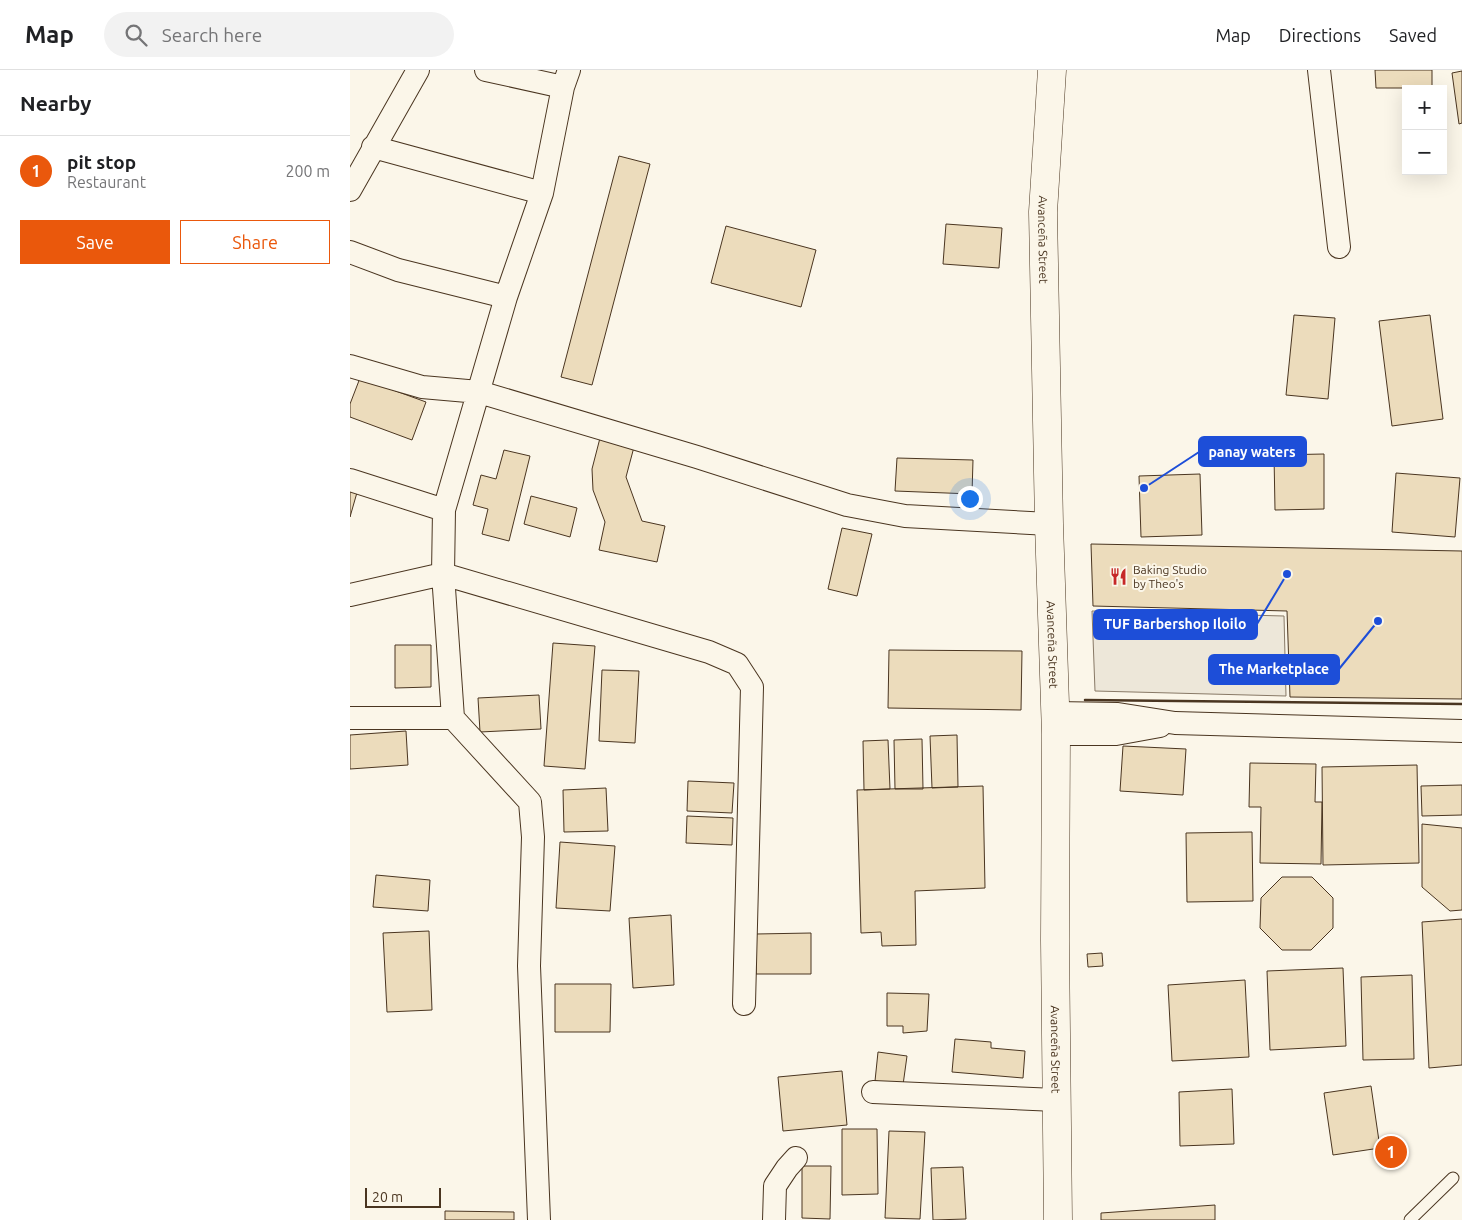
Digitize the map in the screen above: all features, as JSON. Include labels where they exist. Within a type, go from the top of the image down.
[{"type":"main road","name":"Avanceña Street","points":[[1052,70],[1043,212],[1055,723],[1058,1220]]},
{"type":"street","points":[[350,190],[418,70]]},
{"type":"street","points":[[486,70],[566,79],[542,193],[506,297],[444,510],[442,574],[453,718],[530,802],[533,837],[530,966],[539,1220]]},
{"type":"street","points":[[1319,70],[1338,247]]},
{"type":"street","points":[[373,147],[542,193]]},
{"type":"street","points":[[350,252],[398,270],[506,297]]},
{"type":"street","points":[[350,366],[422,387],[479,392],[848,505],[905,516],[1049,524]]},
{"type":"street","points":[[350,480],[444,510]]},
{"type":"street","points":[[350,595],[442,574],[709,652],[737,664],[752,688],[744,1004]]},
{"type":"street","points":[[350,718],[453,718]]},
{"type":"street","points":[[1055,723],[1116,734],[1175,723],[1462,730]]},
{"type":"street","points":[[872,1092],[1056,1100]]},
{"type":"street","points":[[774,1220],[775,1186],[796,1158]]},
{"type":"lane","points":[[1410,1220],[1453,1178]]},
{"type":"shaded area","points":[[1092,611],[1284,616],[1286,696],[1095,691]]},
{"type":"building","points":[[1375,70],[1432,70],[1432,85],[1402,85],[1402,88],[1376,88]]},
{"type":"building","points":[[1462,71],[1462,123],[1459,124],[1452,73]]},
{"type":"building","points":[[619,156],[650,164],[592,385],[561,377]]},
{"type":"building","points":[[946,224],[1002,228],[999,268],[943,264]]},
{"type":"building","points":[[726,226],[816,250],[801,307],[711,283]]},
{"type":"building","points":[[1294,315],[1335,318],[1328,399],[1286,395]]},
{"type":"building","points":[[1430,315],[1443,419],[1392,426],[1379,321]]},
{"type":"building","points":[[360,378],[426,402],[412,440],[350,417],[350,404]]},
{"type":"building","points":[[600,438],[634,447],[626,477],[642,521],[665,526],[657,562],[599,550],[605,522],[593,490],[592,469]]},
{"type":"building","points":[[504,450],[530,456],[509,541],[482,534],[488,509],[473,505],[481,475],[496,479]]},
{"type":"building","points":[[1324,454],[1324,509],[1275,510],[1274,455]]},
{"type":"building","points":[[897,458],[973,460],[972,494],[895,491]]},
{"type":"building","points":[[1396,473],[1460,478],[1455,537],[1392,532]]},
{"type":"building","points":[[1200,474],[1202,535],[1141,537],[1139,476]]},
{"type":"building","points":[[350,487],[358,489],[350,517]]},
{"type":"building","points":[[531,496],[577,508],[570,537],[524,524]]},
{"type":"building","points":[[842,528],[872,534],[857,596],[828,589]]},
{"type":"building","points":[[1091,544],[1462,551],[1462,699],[1290,697],[1287,611],[1093,606]]},
{"type":"building","points":[[553,643],[595,646],[585,769],[544,766]]},
{"type":"building","points":[[395,645],[431,645],[431,687],[395,688]]},
{"type":"building","points":[[889,650],[1022,651],[1021,710],[888,708]]},
{"type":"building","points":[[602,670],[639,671],[635,743],[599,741]]},
{"type":"building","points":[[539,695],[541,729],[480,732],[478,698]]},
{"type":"building","points":[[406,731],[408,765],[350,769],[350,735]]},
{"type":"building","points":[[957,735],[958,787],[932,788],[930,736]]},
{"type":"building","points":[[922,739],[923,789],[895,789],[894,740]]},
{"type":"building","points":[[888,740],[890,789],[864,790],[863,741]]},
{"type":"building","points":[[1123,746],[1186,749],[1183,795],[1120,791]]},
{"type":"building","points":[[1250,763],[1316,764],[1315,802],[1322,802],[1321,864],[1260,863],[1261,807],[1249,807]]},
{"type":"building","points":[[1417,765],[1419,863],[1323,865],[1322,767]]},
{"type":"building","points":[[688,781],[734,783],[732,813],[687,811]]},
{"type":"building","points":[[1462,785],[1462,815],[1422,816],[1421,786]]},
{"type":"building","points":[[983,786],[985,888],[915,891],[916,945],[882,946],[881,932],[861,933],[857,790]]},
{"type":"building","points":[[606,788],[608,831],[564,832],[563,790]]},
{"type":"building","points":[[687,816],[733,818],[732,845],[686,843]]},
{"type":"building","points":[[1422,824],[1462,828],[1462,910],[1450,911],[1422,887]]},
{"type":"building","points":[[1252,832],[1253,901],[1187,902],[1186,833]]},
{"type":"building","points":[[560,842],[615,846],[610,911],[556,908]]},
{"type":"building","points":[[376,875],[430,880],[428,911],[373,907]]},
{"type":"building","points":[[1282,877],[1312,877],[1333,898],[1333,928],[1311,950],[1282,950],[1260,928],[1261,898]]},
{"type":"building","points":[[671,915],[674,985],[633,988],[629,918]]},
{"type":"building","points":[[1462,919],[1462,1065],[1429,1068],[1422,922]]},
{"type":"building","points":[[429,931],[432,1010],[387,1012],[383,933]]},
{"type":"building","points":[[811,933],[811,974],[756,974],[756,934]]},
{"type":"building","points":[[1102,953],[1103,966],[1088,967],[1087,954]]},
{"type":"building","points":[[1343,968],[1346,1046],[1270,1050],[1267,971]]},
{"type":"building","points":[[1412,975],[1414,1059],[1363,1060],[1361,977]]},
{"type":"building","points":[[1245,980],[1249,1057],[1172,1061],[1168,985]]},
{"type":"building","points":[[555,984],[611,984],[610,1032],[555,1032]]},
{"type":"building","points":[[887,993],[929,994],[927,1031],[903,1033],[903,1026],[887,1026]]},
{"type":"building","points":[[955,1039],[991,1042],[991,1048],[1025,1051],[1023,1078],[952,1072]]},
{"type":"building","points":[[878,1052],[907,1056],[903,1085],[875,1081]]},
{"type":"building","points":[[842,1071],[847,1125],[783,1131],[778,1077]]},
{"type":"building","points":[[1371,1086],[1380,1148],[1333,1155],[1324,1093]]},
{"type":"building","points":[[1232,1089],[1234,1144],[1180,1146],[1179,1092]]},
{"type":"building","points":[[842,1129],[877,1129],[878,1194],[842,1195]]},
{"type":"building","points":[[889,1131],[925,1132],[920,1219],[885,1218]]},
{"type":"building","points":[[802,1166],[831,1166],[830,1219],[802,1218]]},
{"type":"building","points":[[963,1167],[966,1219],[933,1220],[931,1168]]},
{"type":"building","points":[[1215,1205],[1215,1220],[1101,1220],[1101,1213]]},
{"type":"building","points":[[445,1211],[514,1212],[514,1220],[445,1220]]},
{"type":"wall","points":[[1085,700],[1462,704]]},
{"type":"place","name":"panay waters","points":[[1144,488]]},
{"type":"place","name":"TUF Barbershop Iloilo","points":[[1287,574]]},
{"type":"place","name":"Baking Studio by Theo's","points":[[1119,576]]},
{"type":"place","name":"The Marketplace","points":[[1378,621]]},
{"type":"place","name":"pit stop","points":[[1391,1152]]}]
